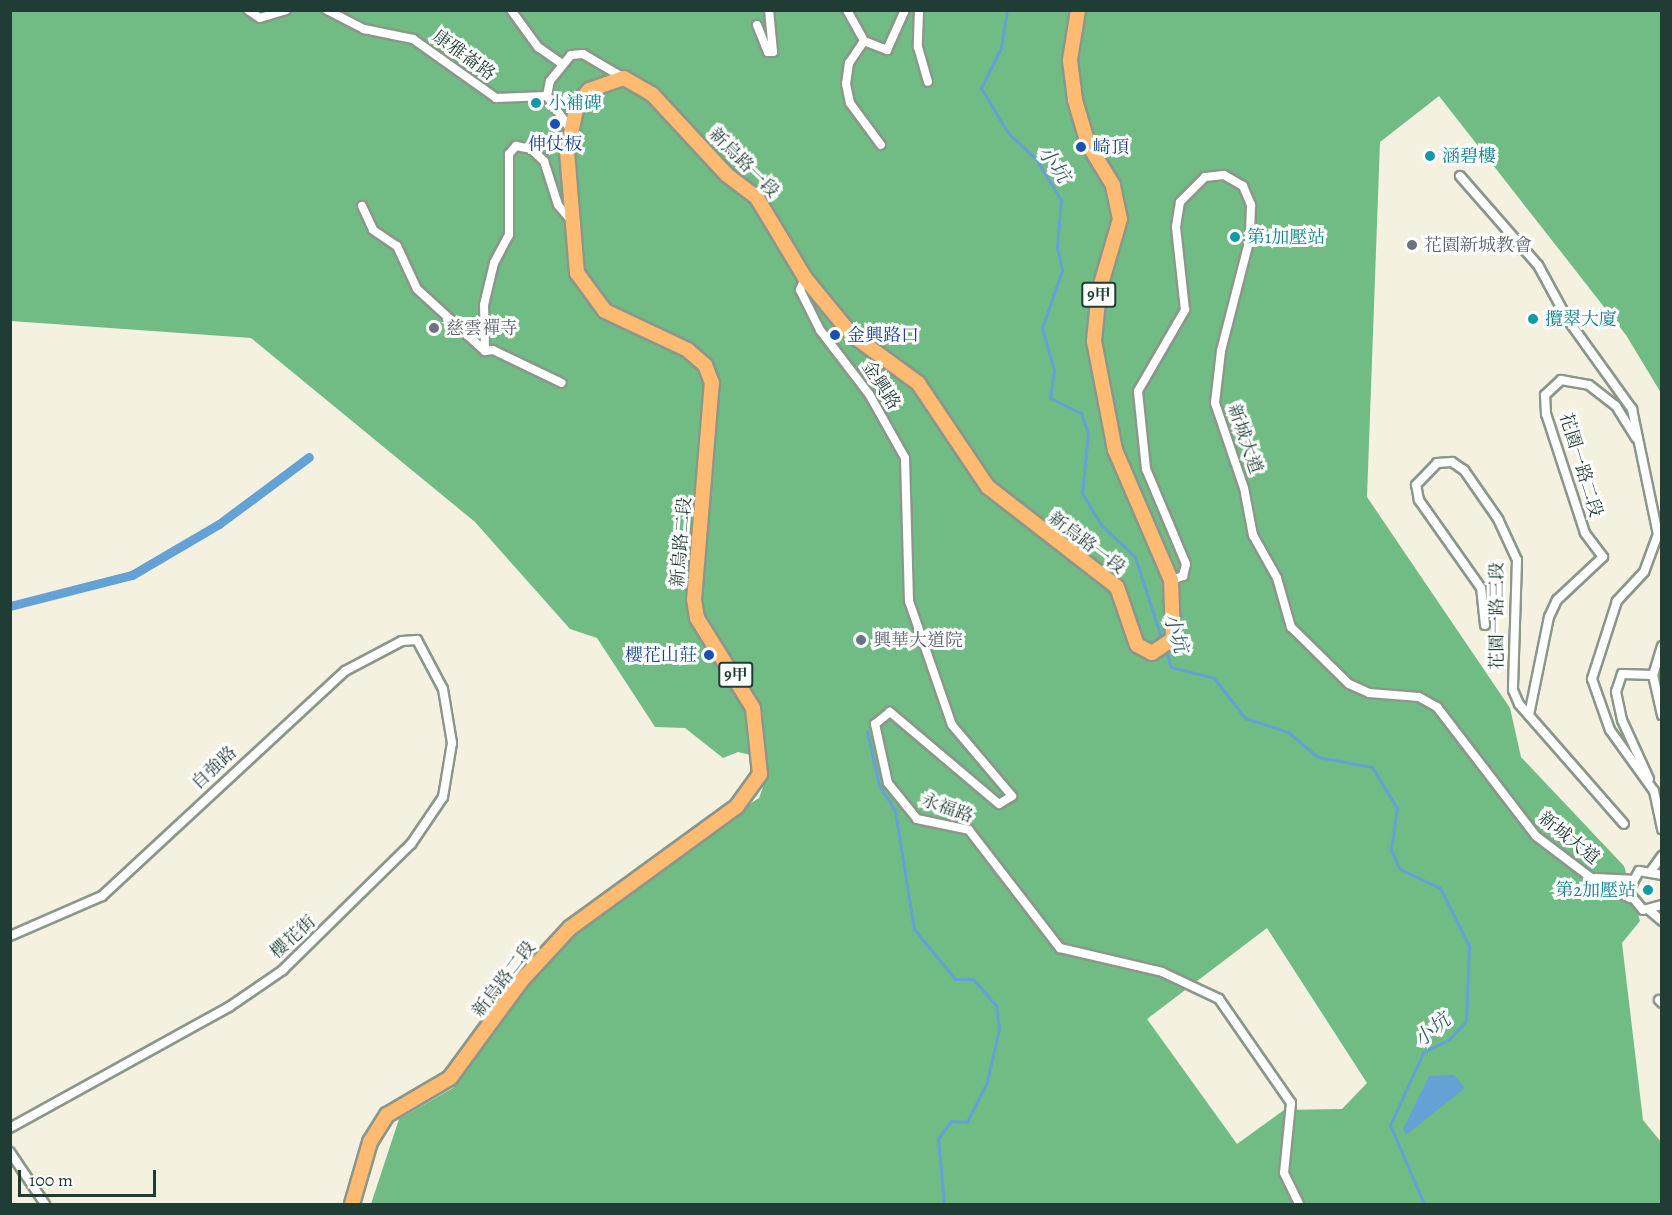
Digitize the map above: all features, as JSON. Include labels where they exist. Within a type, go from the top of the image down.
[{"type":"main road","name":"新烏路一段","points":[[624,78],[652,94],[727,175],[758,198],[805,278],[851,334],[918,383],[988,487],[1117,587],[1137,645],[1152,653],[1173,639],[1171,580],[1115,450],[1094,341],[1099,291],[1120,219],[1113,186],[1088,144],[1075,100],[1070,60],[1078,10]]},
{"type":"main road","name":"新烏路二段","points":[[352,1204],[370,1142],[387,1115],[450,1078],[522,980],[570,928],[736,806],[760,774],[753,708],[697,618],[694,600],[712,383],[705,365],[688,350],[605,311],[592,299],[577,273],[570,219],[569,128],[589,90],[624,78]]},
{"type":"street","points":[[248,10],[260,18],[286,10]]},
{"type":"street","name":"康雅崙路","points":[[327,10],[364,29],[413,39],[496,98],[547,96]]},
{"type":"street","points":[[511,10],[538,47],[561,63]]},
{"type":"street","points":[[757,25],[768,52],[773,52],[769,10]]},
{"type":"street","points":[[847,10],[864,41],[887,50],[905,10]]},
{"type":"street","points":[[919,10],[918,47],[928,82]]},
{"type":"street","points":[[864,41],[849,63],[846,84],[850,103],[881,145]]},
{"type":"street","points":[[569,128],[547,96],[561,63],[583,54],[624,78]]},
{"type":"street","points":[[485,351],[484,305],[494,263],[509,235],[509,154],[516,146],[531,148],[544,160],[558,205],[570,219]]},
{"type":"street","name":"新城大道","points":[[1171,580],[1183,576],[1186,564],[1146,470],[1138,391],[1185,310],[1176,227],[1180,202],[1205,177],[1224,175],[1243,186],[1251,205],[1250,237],[1221,351],[1215,403],[1244,488],[1253,535],[1277,578],[1291,627],[1349,684],[1369,693],[1419,697],[1437,707],[1536,836],[1590,877],[1630,898],[1637,908],[1649,910],[1662,921]]},
{"type":"street","points":[[1460,176],[1538,265],[1568,320],[1632,409],[1658,534],[1644,572],[1617,601],[1592,679],[1610,730],[1654,791]]},
{"type":"street","points":[[362,206],[373,230],[397,246],[417,289],[485,351],[493,350],[562,383]]},
{"type":"street","name":"金興路","points":[[805,278],[800,290],[820,330],[869,394],[905,458],[910,490],[904,520]]},
{"type":"street","name":"花園一路二段","points":[[1529,715],[1552,609],[1603,557],[1585,533],[1546,414],[1545,395],[1561,380],[1589,385],[1616,406],[1639,444]]},
{"type":"street","name":"花園一路三段","points":[[1485,626],[1481,588],[1419,500],[1416,485],[1437,463],[1452,462],[1479,489],[1517,560],[1513,690],[1529,715]]},
{"type":"street","name":"永福路","points":[[904,520],[909,601],[952,725],[1012,796],[999,804],[890,712],[875,724],[888,783],[917,819],[969,830],[1060,948],[1162,972],[1219,999],[1291,1103],[1284,1173],[1299,1204]]},
{"type":"street","name":"自強路","points":[[10,936],[102,896],[345,671],[402,641],[417,640],[431,664]]},
{"type":"street","points":[[1662,646],[1653,675],[1662,715]]},
{"type":"street","name":"櫻花街","points":[[10,1128],[229,1007],[283,970],[411,844],[443,797],[451,768],[449,715],[431,664]]},
{"type":"street","points":[[1653,675],[1622,674],[1616,692],[1622,720],[1654,791],[1662,829]]},
{"type":"street","points":[[1529,715],[1624,824]]},
{"type":"street","points":[[1651,871],[1662,856]]},
{"type":"street","points":[[1630,898],[1631,880],[1640,871],[1651,871],[1662,875]]},
{"type":"street","points":[[1590,877],[1631,880]]},
{"type":"street","points":[[1649,910],[1662,905]]},
{"type":"street","points":[[10,1152],[45,1204]]},
{"type":"green space","points":[[10,11],[1661,11],[1661,393],[1626,335],[1439,96],[1380,142],[1367,497],[1510,708],[1521,757],[1624,866],[1640,921],[1622,943],[1643,1120],[1661,1142],[1661,1204],[371,1204],[399,1119],[453,1088],[536,975],[572,938],[690,843],[759,798],[767,776],[764,758],[738,752],[723,758],[685,728],[655,727],[597,638],[570,629],[475,522],[251,338],[11,321]],"holes":[[[1267,928],[1367,1083],[1342,1109],[1284,1110],[1237,1144],[1147,1019]]]},
{"type":"water","points":[[1454,1075],[1465,1088],[1406,1135],[1403,1129],[1429,1076]]},
{"type":"waterway","name":"小坑","points":[[1007,10],[1001,48],[981,88],[1008,133],[1036,159],[1061,200],[1057,248],[1062,270],[1042,328],[1054,370],[1050,398],[1081,413],[1088,433],[1082,493],[1102,526],[1135,557],[1162,640]]},
{"type":"waterway","points":[[10,606],[132,575],[219,524],[309,457]]},
{"type":"waterway","name":"小坑","points":[[1165,649],[1171,667],[1214,678],[1245,718],[1288,732],[1318,757],[1372,767],[1397,808],[1391,850],[1400,869],[1440,888],[1469,946],[1466,1021],[1449,1039],[1423,1053],[1390,1125],[1424,1204]]},
{"type":"waterway","points":[[867,731],[879,785],[895,811],[914,929],[955,979],[973,979],[996,1005],[999,1029],[987,1082],[967,1122],[951,1121],[938,1138],[944,1204]]},
{"type":"place","name":"小補碑","points":[[536,103]]},
{"type":"place","name":"伸仗板","points":[[555,124]]},
{"type":"place","name":"崎頂","points":[[1081,147]]},
{"type":"place","name":"涵碧樓","points":[[1430,156]]},
{"type":"place","name":"第1加壓站","points":[[1235,237]]},
{"type":"place","name":"花園新城教會","points":[[1412,245]]},
{"type":"place","name":"攬翠大廈","points":[[1533,319]]},
{"type":"place","name":"慈雲禪寺","points":[[434,328]]},
{"type":"place","name":"金興路口","points":[[835,335]]},
{"type":"place","name":"興華大道院","points":[[861,640]]},
{"type":"place","name":"櫻花山莊","points":[[709,655]]},
{"type":"place","name":"第2加壓站","points":[[1648,890]]}]
